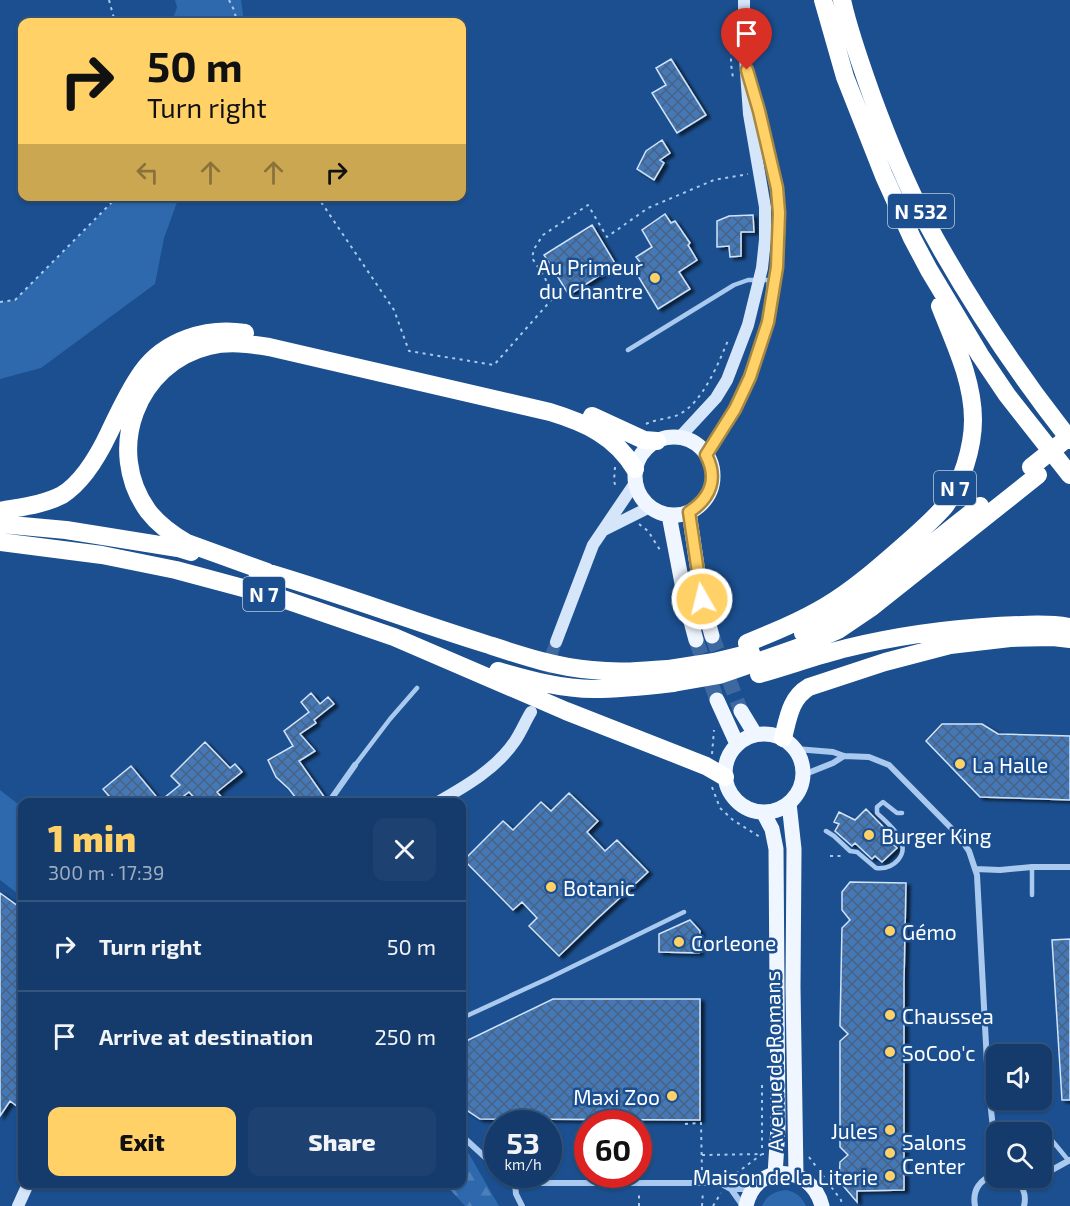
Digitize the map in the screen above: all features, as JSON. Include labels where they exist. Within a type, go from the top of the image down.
[{"type":"highway","name":"N 532","points":[[823,0],[845,77],[884,177],[912,238],[952,311],[980,355],[1070,475]]},
{"type":"highway","name":"N 532","points":[[842,0],[860,62],[885,131],[924,217],[971,300],[1034,394],[1070,436]]},
{"type":"highway","name":"N 7","points":[[753,658],[783,629],[826,606],[893,555],[926,526],[946,504],[967,460],[972,440],[973,418],[966,371],[912,238]]},
{"type":"highway","points":[[0,511],[39,504],[63,494],[82,477],[99,454],[142,371],[158,355],[174,344],[192,336],[216,331],[265,335],[533,396],[580,411],[625,441],[635,476]]},
{"type":"highway","points":[[267,572],[187,543],[175,536],[148,510],[132,478],[127,451],[128,439],[141,398],[147,387],[164,370],[198,349],[225,344],[269,347],[539,409],[574,419],[604,435],[625,441],[657,441]]},
{"type":"highway","name":"N 7","points":[[1034,471],[1070,436]]},
{"type":"highway","name":"N 7","points":[[753,658],[820,625],[853,605],[1034,471],[1070,449]]},
{"type":"highway","name":"N 7","points":[[0,524],[66,530],[178,548],[267,572],[438,629],[557,665],[626,672],[673,681]]},
{"type":"highway","name":"N 7","points":[[0,542],[102,555],[176,570],[280,598],[422,648],[530,681],[565,687],[593,689],[639,687],[673,681],[714,662],[845,649],[890,639],[968,628],[1023,625],[1070,627]]},
{"type":"highway","points":[[790,744],[789,713],[796,698],[809,687],[885,662],[950,645],[1010,639],[1070,639]]},
{"type":"highway","points":[[422,648],[566,711],[706,766],[725,777]]},
{"type":"main road","points":[[679,438],[716,398],[727,380],[748,325],[762,268],[765,207],[748,114],[744,0]]},
{"type":"main road","points":[[706,455],[735,409],[750,377],[768,322],[777,267],[779,213],[777,188],[747,70]]},
{"type":"main road","points":[[556,642],[593,545],[620,505],[635,476],[639,458],[647,448],[657,441],[668,438],[690,441],[706,455],[712,470],[710,490],[705,499],[689,512],[679,515],[669,515],[650,507],[640,496],[635,476]]},
{"type":"main road","points":[[603,530],[650,507]]},
{"type":"main road","points":[[669,515],[685,599],[704,638],[702,599],[689,512]]},
{"type":"main road","points":[[717,700],[737,744]]},
{"type":"main road","points":[[741,711],[755,734]]},
{"type":"main road","points":[[445,798],[476,779],[497,761],[514,742],[531,712]]},
{"type":"main road","points":[[755,734],[774,734],[790,744],[803,766],[803,775],[799,791],[789,803],[777,810],[763,812],[745,808],[737,802],[731,795],[725,777],[725,768],[727,759],[737,744],[755,734]]},
{"type":"main road","name":"Avenue de Romans","points":[[789,803],[794,849],[793,987],[796,1176]]},
{"type":"main road","name":"Avenue de Romans","points":[[763,812],[772,829],[776,849],[778,1127],[775,1174]]},
{"type":"main road","name":"Avenue de Romans","points":[[753,1189],[775,1174],[789,1174],[806,1180],[819,1196],[823,1206]]},
{"type":"main road","points":[[18,1206],[26,1188]]},
{"type":"main road","points":[[744,1206],[753,1189]]},
{"type":"street","points":[[790,744],[844,756],[869,757],[889,765],[958,834],[969,851],[975,868],[992,1122]]},
{"type":"street","points":[[803,775],[844,756]]},
{"type":"street","points":[[332,798],[356,765]]},
{"type":"street","points":[[975,868],[1000,870],[1070,867]]},
{"type":"street","points":[[466,1140],[484,1156]]},
{"type":"street","points":[[1052,1170],[1069,1161]]},
{"type":"street","points":[[975,1206],[975,1192],[979,1184],[986,1179]]},
{"type":"street","points":[[652,1183],[720,1183],[728,1187],[753,1189]]},
{"type":"street","points":[[728,1187],[744,1206]]},
{"type":"street","points":[[515,1188],[522,1206]]},
{"type":"street","points":[[1022,1188],[1024,1206]]},
{"type":"lane","points":[[628,350],[732,286],[748,280],[769,280],[768,322]]},
{"type":"lane","points":[[356,765],[390,719],[417,688]]},
{"type":"lane","points":[[826,831],[850,851],[857,852],[876,868],[887,868],[902,854],[903,843],[900,836],[877,813],[877,807],[883,802],[897,813],[902,813]]},
{"type":"lane","points":[[1032,867],[1032,895]]},
{"type":"lane","points":[[466,1016],[684,912]]},
{"type":"lane","points":[[1052,1140],[1069,1161]]},
{"type":"path","points":[[109,0],[114,18]]},
{"type":"path","points":[[229,0],[236,18]]},
{"type":"path","points":[[731,16],[731,64],[734,86]]},
{"type":"path","points":[[320,201],[394,310],[410,351],[494,365],[553,298],[545,278],[532,258],[534,249],[543,235],[588,205],[607,237],[648,208],[714,180],[759,172]]},
{"type":"path","points":[[0,302],[15,300],[113,201]]},
{"type":"path","points":[[620,505],[614,481],[615,467],[625,441],[638,427],[678,414],[691,404],[707,385],[730,334]]},
{"type":"path","points":[[629,516],[648,531],[663,554]]},
{"type":"path","points":[[714,729],[715,739],[711,761],[706,766],[720,808],[764,842]]},
{"type":"path","points":[[762,1154],[762,1084],[769,1078]]},
{"type":"path","points":[[684,1124],[701,1123],[702,1206]]},
{"type":"path","points":[[702,1155],[762,1154]]},
{"type":"path","points":[[713,1206],[728,1187],[730,1178],[762,1154]]},
{"type":"path","points":[[639,1188],[639,1206]]},
{"type":"green space","points":[[175,0],[241,0],[243,18],[173,18],[177,7]]},
{"type":"green space","points":[[114,201],[178,201],[164,238],[155,284],[41,368],[0,379],[0,302],[15,300]]},
{"type":"green space","points":[[0,790],[18,804],[18,894],[0,880]]},
{"type":"green space","points":[[466,1152],[484,1180],[484,1188],[489,1188],[499,1206],[465,1206],[449,1188],[466,1188]]},
{"type":"green space","points":[[787,1190],[799,1196],[806,1206],[762,1206],[772,1194]]},
{"type":"building","points":[[671,59],[706,115],[677,133],[652,93],[666,85],[656,68]]},
{"type":"building","points":[[662,140],[670,153],[660,160],[664,163],[654,180],[637,169],[646,151]]},
{"type":"building","points":[[665,214],[671,223],[675,221],[690,243],[688,245],[697,260],[679,272],[690,289],[658,309],[635,271],[643,266],[636,257],[652,247],[642,230]]},
{"type":"building","points":[[753,215],[754,232],[741,232],[741,256],[730,257],[729,246],[717,247],[717,221],[729,216]]},
{"type":"building","points":[[592,225],[616,265],[569,295],[544,255]]},
{"type":"building","points":[[311,693],[320,704],[328,697],[334,704],[314,720],[316,723],[300,734],[315,751],[299,761],[325,798],[296,798],[276,777],[268,760],[293,746],[284,731],[309,712],[301,702]]},
{"type":"building","points":[[942,724],[982,724],[998,734],[1070,736],[1070,800],[980,797],[926,741]]},
{"type":"building","points":[[205,742],[230,768],[235,764],[242,772],[217,792],[222,798],[194,798],[189,792],[181,798],[164,798],[180,785],[171,776]]},
{"type":"building","points":[[131,766],[158,798],[111,798],[103,789]]},
{"type":"building","name":"Botanic","points":[[569,793],[598,821],[587,832],[605,851],[617,840],[648,872],[559,956],[529,926],[537,918],[522,902],[513,910],[466,862],[466,858],[503,821],[513,830],[541,802],[551,811]]},
{"type":"building","name":"Burger King","points":[[866,809],[894,838],[890,841],[897,848],[882,862],[875,856],[872,859],[855,843],[852,846],[835,831],[839,824],[834,822],[839,812],[855,820]]},
{"type":"building","points":[[850,882],[906,883],[904,1190],[857,1191],[857,1202],[839,1181],[840,1162],[848,1155],[840,1147],[840,1041],[848,1034],[840,1026],[842,928],[850,920],[842,910],[842,892]]},
{"type":"building","points":[[0,893],[18,906],[18,1107],[10,1101],[0,1116]]},
{"type":"building","name":"Corleone","points":[[690,920],[700,931],[699,953],[659,952],[659,934]]},
{"type":"building","points":[[1070,939],[1070,1100],[1062,1100],[1052,940]]},
{"type":"building","points":[[553,999],[700,999],[700,1120],[652,1120],[652,1110],[574,1110],[574,1119],[562,1119],[562,1110],[484,1110],[484,1119],[480,1119],[466,1110],[466,1041]]},
{"type":"tunnel","points":[[712,636],[741,711]]},
{"type":"tunnel","points":[[696,640],[717,700]]},
{"type":"tunnel","points":[[539,689],[556,642]]},
{"type":"place","name":"Au Primeur du Chantre","points":[[655,278]]},
{"type":"place","name":"La Halle","points":[[960,764]]},
{"type":"place","name":"Burger King","points":[[869,835]]},
{"type":"place","name":"Botanic","points":[[551,887]]},
{"type":"place","name":"Gémo","points":[[890,931]]},
{"type":"place","name":"Corleone","points":[[679,942]]},
{"type":"place","name":"Chaussea","points":[[890,1015]]},
{"type":"place","name":"SoCoo'c","points":[[890,1052]]},
{"type":"place","name":"Maxi Zoo","points":[[672,1096]]},
{"type":"place","name":"Jules","points":[[890,1130]]},
{"type":"place","name":"Salons Center","points":[[890,1153]]},
{"type":"place","name":"Maison de la Literie","points":[[890,1176]]},
{"type":"route","points":[[702,599],[689,512],[705,499],[710,490],[712,470],[706,455],[735,409],[750,377],[768,322],[777,267],[779,238],[777,188],[747,70]]}]
